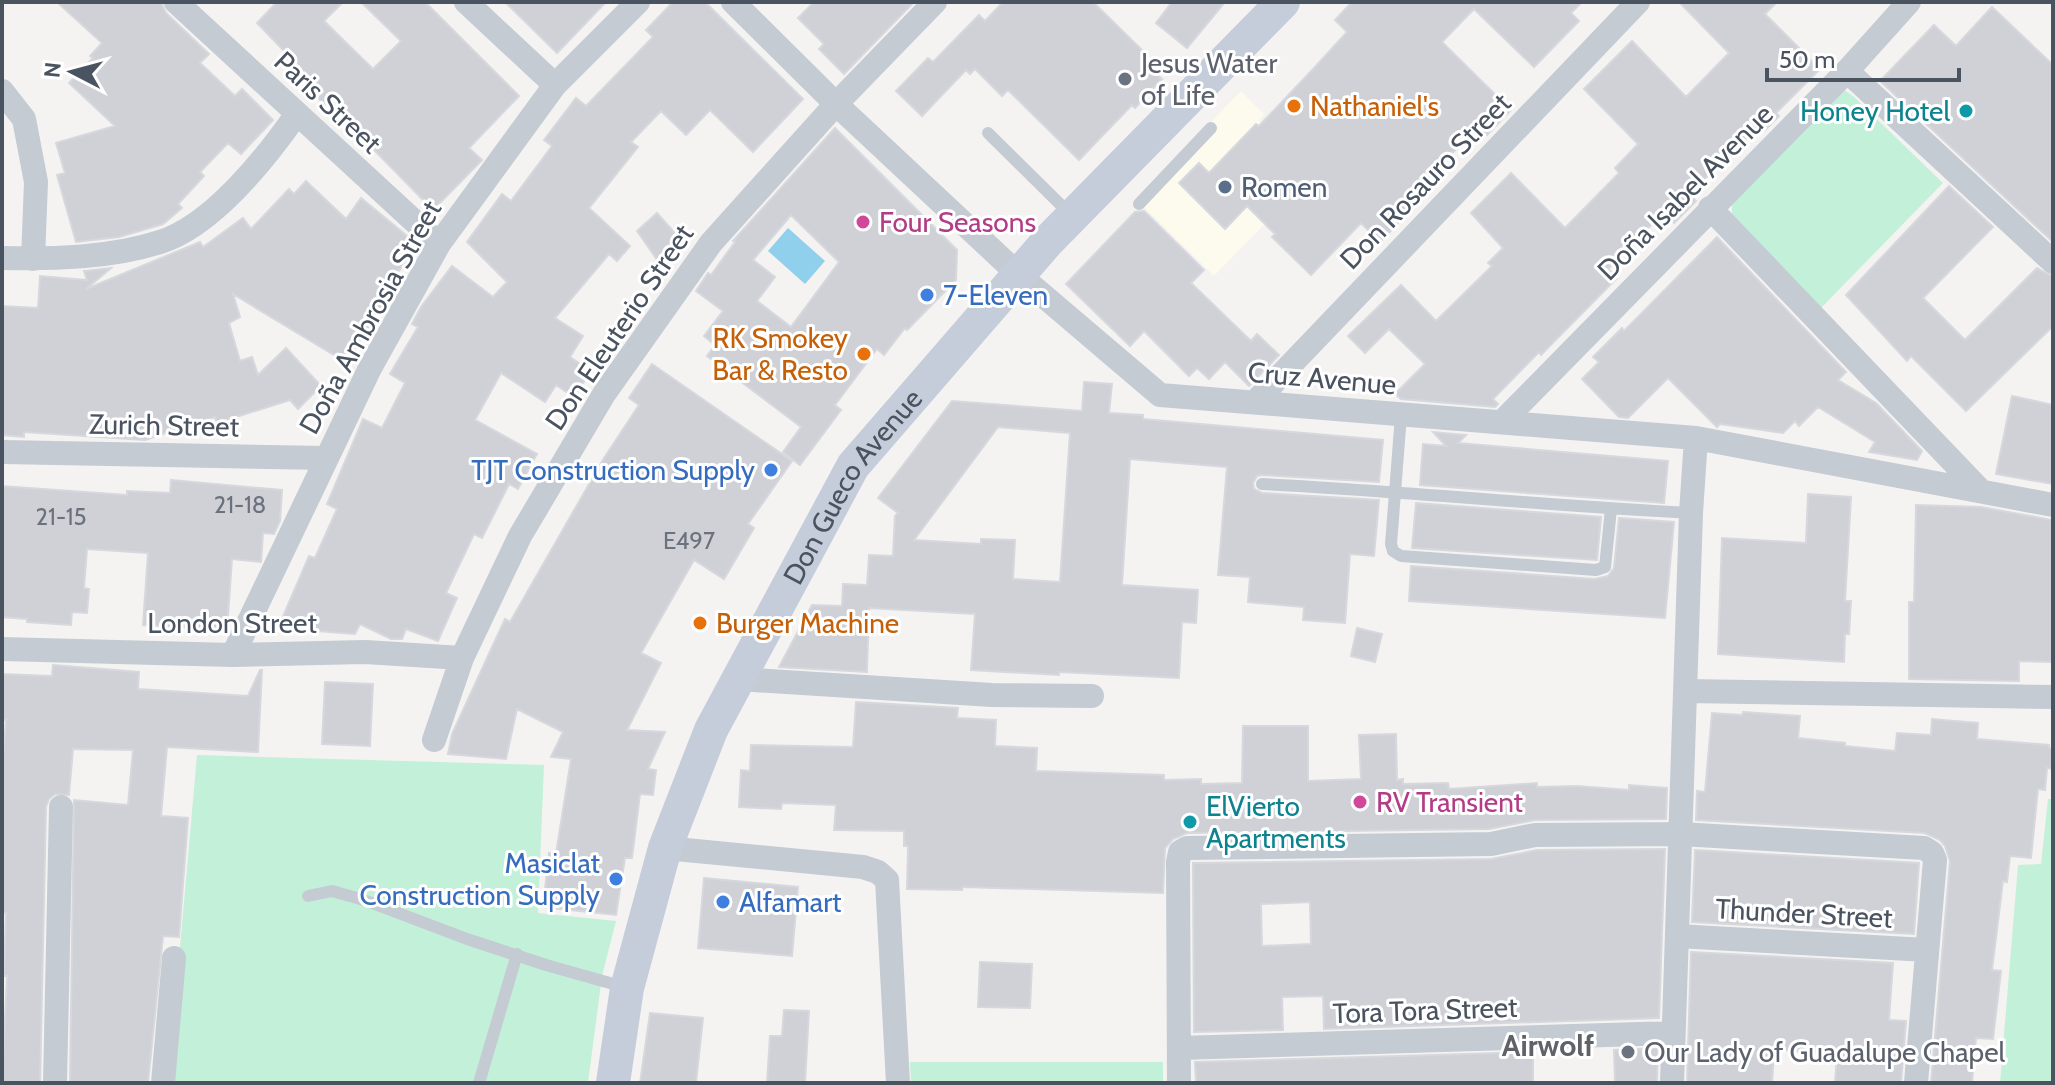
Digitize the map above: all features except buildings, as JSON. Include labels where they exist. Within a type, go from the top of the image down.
[{"type":"main road","name":"Don Gueco Avenue","points":[[613,1083],[627,988],[665,848],[711,730],[853,466],[1072,216],[1283,2]]},
{"type":"street","name":"Paris Street","points":[[176,2],[439,244]]},
{"type":"street","points":[[466,2],[555,85]]},
{"type":"street","name":"Doña Ambrosia Street","points":[[233,655],[369,370],[439,244],[555,85],[638,2]]},
{"type":"street","name":"Cruz Avenue","points":[[733,2],[836,104],[1019,275],[1160,395],[1696,438],[2053,505]]},
{"type":"street","name":"Don Eleuterio Street","points":[[434,740],[462,658],[520,536],[604,394],[711,243],[836,104],[935,2]]},
{"type":"street","name":"Don Rosauro Street","points":[[1255,402],[1638,2]]},
{"type":"street","name":"Doña Isabel Avenue","points":[[1502,422],[1847,71],[1909,2]]},
{"type":"street","points":[[1847,71],[2053,262]]},
{"type":"street","points":[[2,91],[24,119],[36,182],[33,259]]},
{"type":"street","points":[[2,258],[33,259],[110,252],[161,242],[192,226],[264,161],[296,115]]},
{"type":"street","points":[[1710,208],[1981,491]]},
{"type":"street","points":[[1672,1083],[1696,438]]},
{"type":"street","name":"Zurich Street","points":[[2,452],[326,458]]},
{"type":"street","name":"London Street","points":[[2,649],[233,655],[365,652],[462,658]]},
{"type":"street","points":[[737,679],[992,695],[1092,696]]},
{"type":"street","points":[[1686,691],[2053,697]]},
{"type":"street","points":[[55,1083],[61,807]]},
{"type":"street","points":[[1179,1083],[1178,862],[1180,852],[1187,848],[1491,844],[1535,835],[1680,834],[1924,848],[1932,853],[1935,860],[1916,1083]]},
{"type":"street","points":[[665,848],[863,867],[878,872],[887,880],[898,1083]]},
{"type":"street","name":"Thunder Street","points":[[1677,936],[1927,950]]},
{"type":"street","points":[[163,1083],[174,958]]},
{"type":"street","name":"Tora Tora Street","points":[[1179,1048],[1673,1033]]},
{"type":"lane","points":[[1139,204],[1211,128]]},
{"type":"lane","points":[[988,133],[1072,216]]},
{"type":"lane","points":[[1401,415],[1391,544],[1393,551],[1401,556],[1596,570],[1605,567],[1607,559],[1611,509]]},
{"type":"lane","points":[[1262,484],[1395,490],[1691,513]]},
{"type":"lane","points":[[308,896],[332,891],[364,900],[467,939],[627,988]]},
{"type":"lane","points":[[479,1083],[517,954]]},
{"type":"shaded area","name":"Romen","points":[[1241,91],[1264,114],[1259,121],[1313,174],[1214,276],[1136,199]]},
{"type":"green space","points":[[1837,91],[1846,91],[1854,97],[1943,183],[1819,310],[1732,214],[1732,203]]},
{"type":"green space","points":[[197,755],[544,765],[538,913],[616,921],[602,976],[588,1083],[168,1083]]},
{"type":"green space","points":[[2048,799],[2053,799],[2053,1083],[2000,1083],[2018,865],[2041,864]]},
{"type":"green space","points":[[910,1062],[1163,1062],[1163,1083],[911,1083]]},
{"type":"water","points":[[788,228],[825,261],[805,284],[768,251]]},
{"type":"place","name":"Jesus Water of Life","points":[[1125,79]]},
{"type":"place","name":"Nathaniel's","points":[[1294,106]]},
{"type":"place","name":"Honey Hotel","points":[[1966,111]]},
{"type":"place","name":"Romen","points":[[1225,187]]},
{"type":"place","name":"Four Seasons","points":[[863,222]]},
{"type":"place","name":"7-Eleven","points":[[927,295]]},
{"type":"place","name":"RK Smokey Bar & Resto","points":[[864,354]]},
{"type":"place","name":"TJT Construction Supply","points":[[771,470]]},
{"type":"place","name":"Burger Machine","points":[[700,623]]},
{"type":"place","name":"RV Transient","points":[[1360,802]]},
{"type":"place","name":"ElVierto Apartments","points":[[1190,822]]},
{"type":"place","name":"Masiclat Construction Supply","points":[[616,879]]},
{"type":"place","name":"Alfamart","points":[[723,902]]},
{"type":"place","name":"Our Lady of Guadalupe Chapel","points":[[1628,1052]]},
{"type":"district","name":"Airwolf","points":[[1548,1045]]}]
